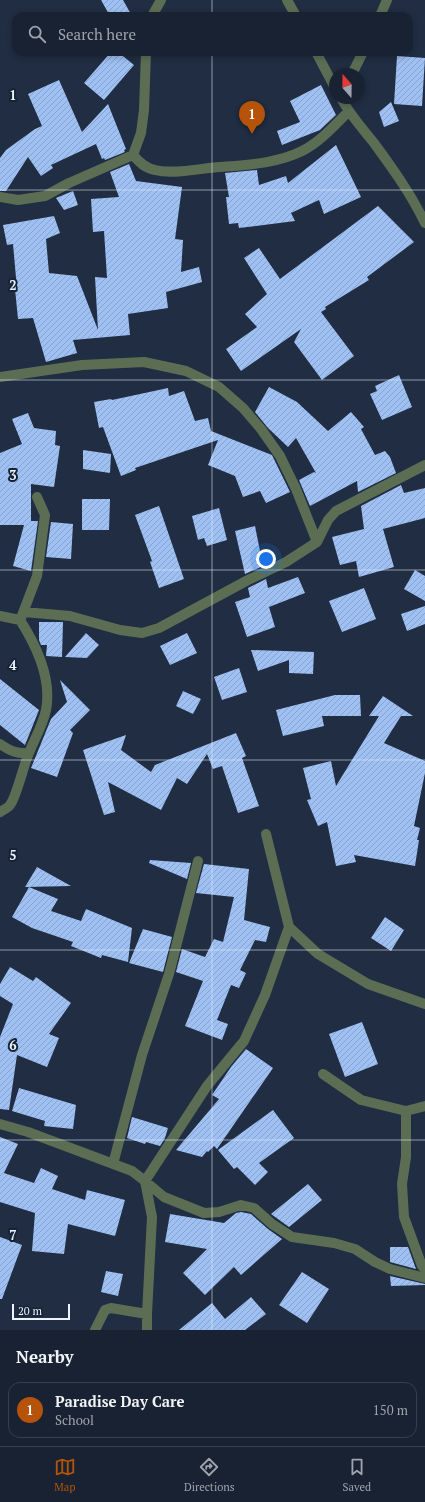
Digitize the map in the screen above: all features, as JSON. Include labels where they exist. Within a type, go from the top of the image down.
[{"type":"street","points":[[154,12],[161,0]]},
{"type":"street","points":[[287,0],[294,12]]},
{"type":"street","points":[[382,12],[387,0]]},
{"type":"street","points":[[0,197],[18,200],[44,196],[69,183],[133,155],[141,133],[144,110],[146,56]]},
{"type":"street","points":[[318,56],[329,77]]},
{"type":"street","points":[[355,68],[360,56]]},
{"type":"street","points":[[344,104],[348,112],[401,179],[425,223]]},
{"type":"street","points":[[133,155],[142,164],[155,170],[180,172],[268,162],[287,158],[304,151],[325,136],[348,112]]},
{"type":"street","points":[[0,377],[82,365],[144,362],[186,371],[219,387],[243,408],[280,456],[296,489],[316,542]]},
{"type":"street","points":[[0,616],[70,616],[120,630],[142,633],[159,628],[248,580],[286,562],[316,542],[328,520],[336,511],[425,465]]},
{"type":"street","points":[[0,812],[10,805],[46,711],[47,691],[40,657],[22,616],[38,576],[45,514],[37,497]]},
{"type":"street","points":[[0,744],[12,752],[19,754],[29,753]]},
{"type":"street","points":[[266,834],[289,926],[318,954],[368,984],[425,1004]]},
{"type":"street","points":[[113,1164],[142,1055],[169,974],[198,862]]},
{"type":"street","points":[[147,1330],[152,1217],[145,1181],[207,1086],[244,1041],[265,995],[289,926]]},
{"type":"street","points":[[323,1074],[361,1100],[406,1111],[425,1106]]},
{"type":"street","points":[[406,1111],[406,1157],[402,1184],[404,1217],[422,1266],[425,1269]]},
{"type":"street","points":[[0,1124],[28,1132],[132,1172],[164,1197],[204,1213],[219,1212],[241,1205],[254,1208],[272,1224],[292,1237],[334,1243],[354,1249],[390,1269],[425,1278]]},
{"type":"street","points":[[95,1330],[105,1310],[111,1308],[147,1314]]},
{"type":"building","points":[[101,0],[123,0],[130,12],[108,12]]},
{"type":"building","points":[[108,56],[123,56],[134,65],[104,100],[84,83]]},
{"type":"building","points":[[397,56],[425,58],[422,106],[394,104]]},
{"type":"building","points":[[59,80],[82,132],[108,104],[126,149],[124,150],[125,152],[105,160],[104,158],[102,159],[96,144],[51,165],[53,168],[41,176],[28,157],[6,191],[0,191],[0,158],[6,150],[35,129],[42,126],[28,94]]},
{"type":"building","points":[[321,85],[329,104],[330,104],[336,115],[320,130],[282,145],[277,131],[300,122],[290,101]]},
{"type":"building","points":[[391,102],[399,121],[384,127],[379,112]]},
{"type":"building","points":[[336,145],[361,197],[324,214],[319,200],[291,213],[295,221],[239,228],[238,223],[229,224],[226,197],[229,197],[225,173],[257,170],[259,185],[286,176],[288,183]]},
{"type":"building","points":[[129,164],[136,181],[182,187],[175,239],[183,240],[181,272],[199,267],[202,282],[166,292],[168,308],[128,314],[130,335],[73,340],[77,353],[46,362],[33,318],[18,319],[13,244],[7,245],[3,225],[54,216],[60,233],[46,239],[49,273],[77,276],[98,330],[95,277],[107,278],[104,231],[93,232],[91,199],[119,197],[110,172]]},
{"type":"building","points":[[73,191],[78,205],[64,210],[56,198]]},
{"type":"building","points":[[378,206],[414,242],[367,277],[369,280],[325,307],[326,309],[321,312],[354,356],[322,380],[294,342],[301,329],[241,371],[226,349],[257,327],[245,314],[267,294],[244,258],[259,248],[280,279]]},
{"type":"building","points":[[399,375],[412,407],[382,420],[370,394],[377,391],[375,386]]},
{"type":"building","points":[[269,387],[297,402],[328,431],[351,412],[364,427],[361,429],[375,455],[385,451],[390,457],[396,473],[358,492],[357,481],[310,506],[299,480],[314,472],[316,473],[296,438],[288,447],[268,428],[255,412]]},
{"type":"building","points":[[168,388],[169,396],[184,391],[195,421],[208,418],[211,431],[272,455],[290,492],[266,503],[260,491],[243,497],[235,476],[208,465],[218,440],[135,468],[136,470],[121,476],[103,427],[99,428],[94,402],[112,400]]},
{"type":"building","points":[[28,413],[34,428],[56,431],[55,445],[60,446],[54,487],[31,484],[31,521],[38,521],[31,571],[13,566],[24,525],[0,525],[0,453],[22,444],[12,419]]},
{"type":"building","points":[[83,450],[111,454],[110,473],[83,469]]},
{"type":"building","points":[[401,485],[404,493],[425,488],[425,518],[383,529],[394,567],[359,577],[356,561],[340,565],[332,537],[364,529],[361,506]]},
{"type":"building","points":[[82,499],[110,499],[109,530],[82,530]]},
{"type":"building","points":[[159,506],[184,579],[159,588],[150,562],[152,561],[135,515]]},
{"type":"building","points":[[219,508],[227,540],[207,546],[204,538],[198,540],[192,516]]},
{"type":"building","points":[[51,522],[73,524],[71,559],[46,557]]},
{"type":"building","points":[[255,526],[263,566],[245,574],[235,531]]},
{"type":"building","points":[[415,570],[425,576],[425,601],[404,589]]},
{"type":"building","points":[[298,577],[305,593],[269,607],[275,627],[247,637],[235,602],[250,597],[248,588],[266,579],[268,588]]},
{"type":"building","points":[[364,588],[376,619],[342,632],[329,601]]},
{"type":"building","points":[[425,606],[425,624],[407,631],[401,614]]},
{"type":"building","points":[[39,622],[63,622],[62,657],[46,656],[47,645],[41,645],[39,640]]},
{"type":"building","points":[[86,633],[99,645],[87,658],[65,657]]},
{"type":"building","points":[[187,633],[197,653],[170,665],[160,646]]},
{"type":"building","points":[[251,650],[314,652],[313,674],[289,673],[289,660],[258,671]]},
{"type":"building","points":[[239,668],[247,692],[222,700],[214,677]]},
{"type":"building","points":[[0,679],[39,710],[25,745],[0,725]]},
{"type":"building","points":[[60,680],[90,710],[70,730],[73,733],[57,777],[31,768],[51,719],[67,702]]},
{"type":"building","points":[[183,691],[201,699],[193,714],[176,706]]},
{"type":"building","points":[[335,695],[360,695],[361,716],[322,716],[324,726],[283,736],[276,710]]},
{"type":"building","points":[[383,696],[413,716],[401,716],[384,743],[425,761],[425,773],[414,826],[420,828],[417,840],[419,840],[415,866],[354,855],[356,862],[336,866],[327,822],[318,826],[307,800],[311,799],[303,768],[331,761],[336,786],[379,716],[369,716]]},
{"type":"building","points":[[236,733],[246,756],[242,758],[259,806],[238,813],[222,766],[213,769],[207,754],[187,784],[177,778],[161,810],[108,782],[115,812],[104,815],[83,750],[126,735],[121,750],[151,772],[155,765]]},
{"type":"building","points":[[150,860],[191,863],[187,879],[149,863]]},
{"type":"building","points":[[204,864],[249,869],[244,920],[270,927],[266,942],[255,940],[240,970],[246,973],[239,988],[231,985],[217,1020],[228,1024],[222,1040],[185,1026],[203,981],[176,972],[182,949],[205,957],[214,939],[223,942],[234,897],[196,893]]},
{"type":"building","points":[[37,867],[71,886],[25,887]]},
{"type":"building","points":[[29,887],[58,899],[51,911],[81,921],[86,909],[132,928],[128,962],[102,955],[101,958],[71,946],[73,942],[32,928],[12,917]]},
{"type":"building","points":[[385,917],[404,930],[391,951],[371,938]]},
{"type":"building","points":[[143,929],[172,937],[163,972],[129,963]]},
{"type":"building","points":[[10,967],[33,981],[36,977],[71,1003],[49,1034],[59,1038],[47,1067],[17,1055],[9,1110],[0,1109],[0,1037],[13,1004],[0,996],[0,984]]},
{"type":"building","points":[[362,1022],[378,1064],[345,1077],[329,1034]]},
{"type":"building","points":[[246,1049],[273,1068],[217,1149],[214,1146],[202,1157],[176,1150],[219,1099],[212,1095],[231,1067]]},
{"type":"building","points":[[19,1088],[76,1105],[73,1129],[44,1126],[45,1121],[12,1111]]},
{"type":"building","points":[[273,1110],[294,1138],[259,1163],[268,1172],[255,1185],[237,1167],[234,1169],[218,1150]]},
{"type":"building","points":[[132,1117],[168,1128],[165,1138],[160,1146],[146,1142],[145,1144],[127,1138]]},
{"type":"building","points":[[0,1137],[18,1144],[4,1173],[34,1183],[41,1168],[58,1176],[52,1189],[85,1200],[87,1190],[125,1200],[115,1236],[68,1224],[64,1254],[32,1251],[35,1213],[0,1202]]},
{"type":"building","points":[[308,1184],[322,1200],[289,1227],[271,1214]]},
{"type":"building","points":[[241,1212],[251,1214],[282,1239],[241,1275],[234,1267],[205,1295],[183,1273],[207,1249],[165,1242],[170,1214],[224,1223],[236,1213]]},
{"type":"building","points":[[0,1237],[22,1245],[2,1299],[0,1299]]},
{"type":"building","points":[[390,1247],[408,1247],[416,1269],[390,1262]]},
{"type":"building","points":[[106,1271],[123,1274],[118,1296],[101,1292]]},
{"type":"building","points":[[302,1272],[329,1289],[307,1323],[279,1305]]},
{"type":"building","points":[[390,1276],[425,1284],[425,1285],[391,1286]]},
{"type":"building","points":[[251,1297],[266,1314],[245,1330],[179,1330],[212,1303],[225,1319]]},
{"type":"place","name":"Paradise Day Care","points":[[252,134]]}]
